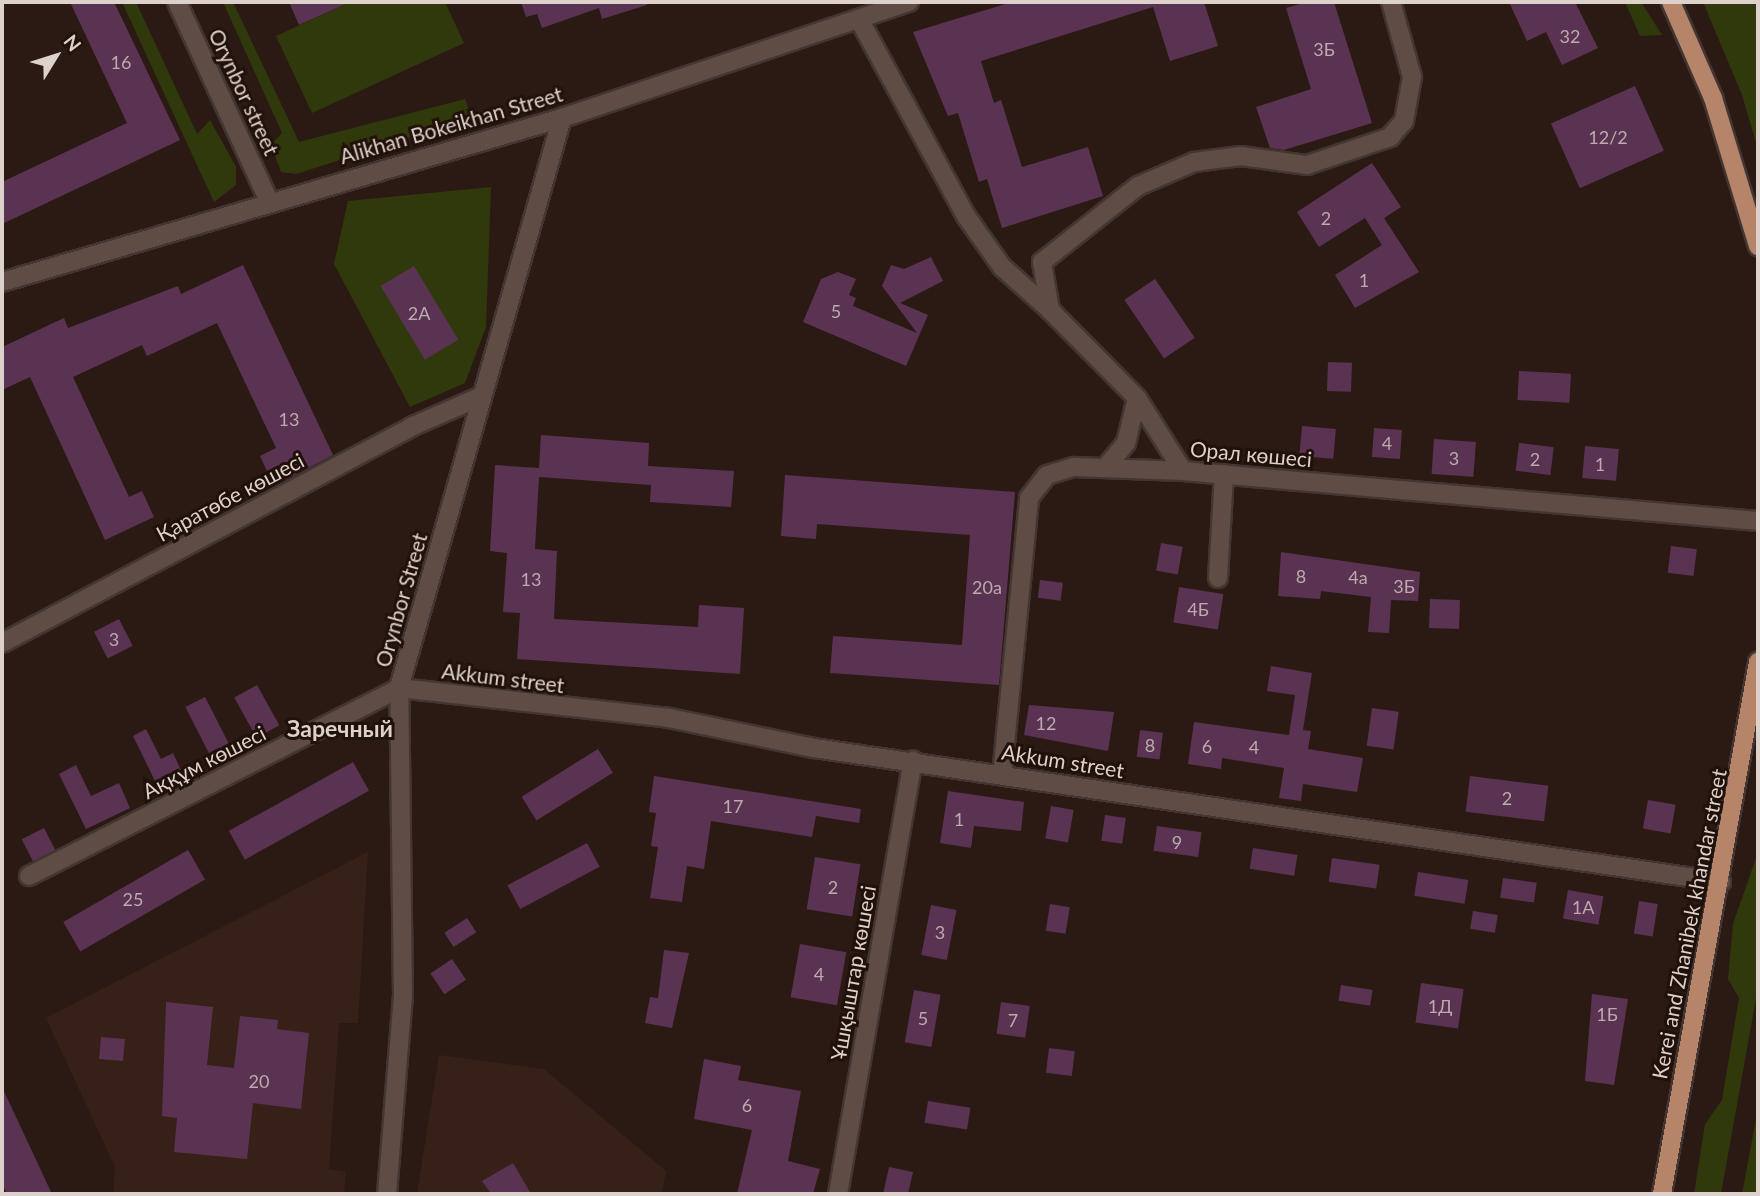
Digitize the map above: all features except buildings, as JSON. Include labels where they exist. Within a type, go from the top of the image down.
[{"type":"main road","points":[[1671,2],[1713,98],[1758,246]]},
{"type":"main road","name":"Kerei and Zhanibek khandar street","points":[[1662,1194],[1721,882],[1758,662]]},
{"type":"street","name":"Orynbor street","points":[[177,2],[269,201]]},
{"type":"street","name":"Alikhan Bokeikhan Street","points":[[2,282],[269,201],[562,118],[909,2]]},
{"type":"street","points":[[1050,310],[1042,262],[1138,186],[1194,162],[1241,156],[1307,165],[1390,137],[1404,121],[1412,77],[1391,2]]},
{"type":"street","points":[[859,19],[966,216],[1002,267],[1050,310],[1137,398],[1183,471]]},
{"type":"street","name":"Orynbor Street","points":[[387,1194],[403,996],[399,688],[562,118]]},
{"type":"street","name":"Қаратөбе көшесі","points":[[2,643],[411,427],[482,396]]},
{"type":"street","points":[[1105,468],[1126,443],[1137,398]]},
{"type":"street","name":"Орал көшесі","points":[[1002,775],[1029,498],[1047,475],[1105,468],[1183,471],[1758,521]]},
{"type":"street","points":[[1218,578],[1224,474]]},
{"type":"street","name":"Akkum street","points":[[399,688],[670,718],[1002,775],[1721,882]]},
{"type":"street","name":"Аққұм көшесі","points":[[29,876],[399,688]]},
{"type":"street","name":"Ұшқыштар көшесі","points":[[838,1194],[914,760]]},
{"type":"shaded area","points":[[368,852],[358,1023],[339,1023],[329,1169],[346,1172],[344,1194],[113,1194],[115,1167],[46,1018]]},
{"type":"shaded area","points":[[439,1055],[544,1069],[666,1171],[662,1194],[417,1194]]},
{"type":"green space","points":[[122,2],[136,2],[197,134],[210,120],[236,167],[236,185],[214,202]]},
{"type":"green space","points":[[223,2],[233,2],[299,142],[465,99],[472,118],[296,174],[281,172],[271,145],[282,133]]},
{"type":"green space","points":[[350,2],[445,2],[464,43],[312,113],[276,36]]},
{"type":"green space","points":[[1625,2],[1641,2],[1662,35],[1640,36]]},
{"type":"green space","points":[[1703,2],[1758,2],[1758,149],[1742,95]]},
{"type":"green space","points":[[491,187],[486,327],[465,383],[410,407],[334,264],[348,201]]},
{"type":"green space","points":[[1758,852],[1758,987],[1721,1194],[1694,1194],[1705,1124],[1722,1100],[1739,998],[1728,979],[1733,924]]},
{"type":"green space","points":[[1758,1108],[1758,1194],[1742,1194]]},
{"type":"district","name":"Заречный","points":[[340,728]]}]
